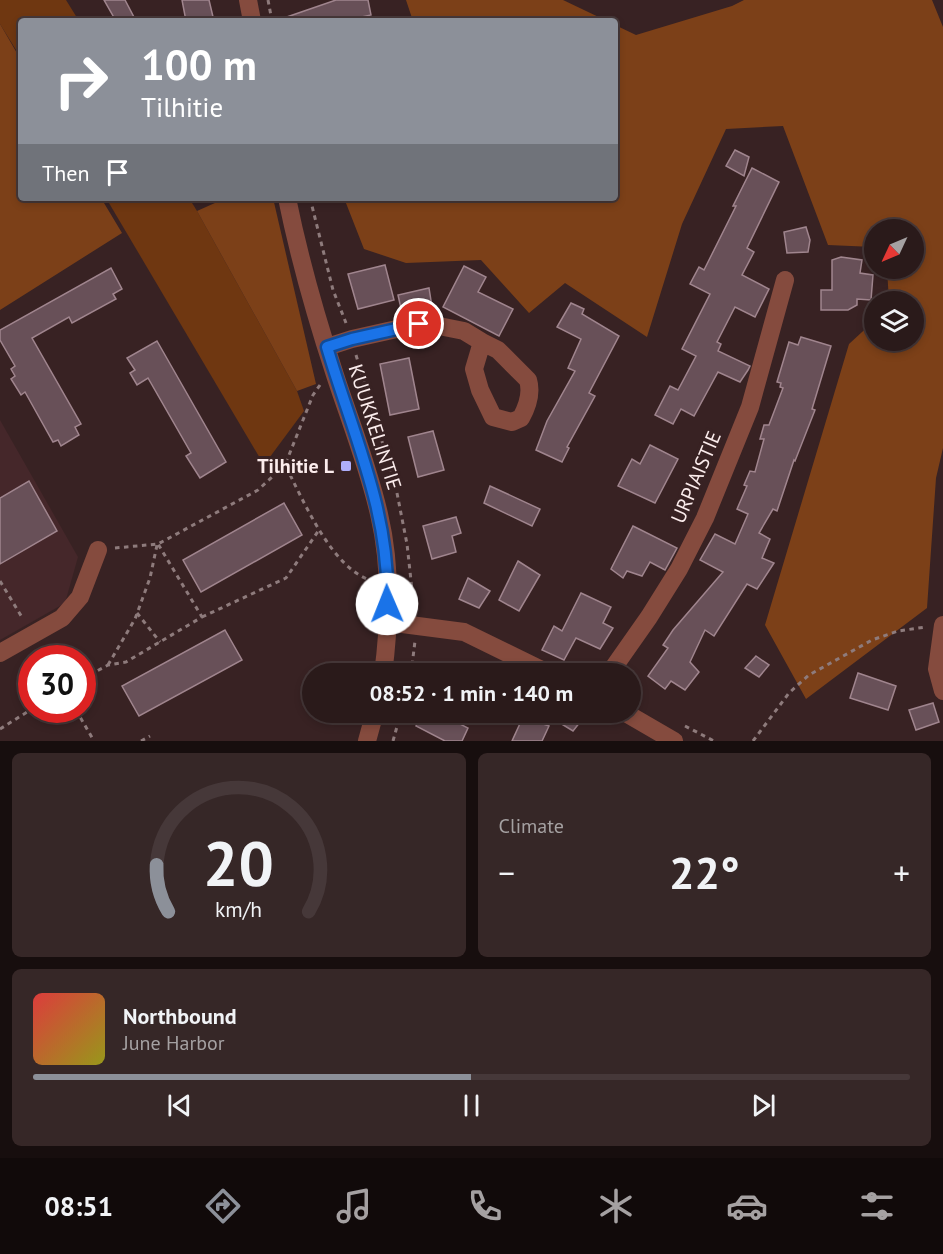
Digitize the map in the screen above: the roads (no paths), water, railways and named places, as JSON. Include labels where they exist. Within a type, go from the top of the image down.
[{"type":"street","points":[[248,0],[251,18]]},
{"type":"street","name":"KUUKKELINTIE","points":[[287,201],[334,373],[363,456],[380,516],[388,586],[384,663]]},
{"type":"street","name":"URPIAISTIE","points":[[616,663],[679,569],[705,518],[750,406],[785,280]]},
{"type":"street","points":[[327,347],[419,324],[464,332],[482,342]]},
{"type":"street","points":[[0,653],[62,618],[80,597],[98,550]]},
{"type":"street","points":[[387,622],[464,632],[527,663]]},
{"type":"street","points":[[943,625],[937,669],[943,691]]},
{"type":"street","points":[[641,722],[674,741]]},
{"type":"street","points":[[367,741],[372,723]]},
{"type":"place","name":"Tilhitie L","points":[[346,466]]}]
